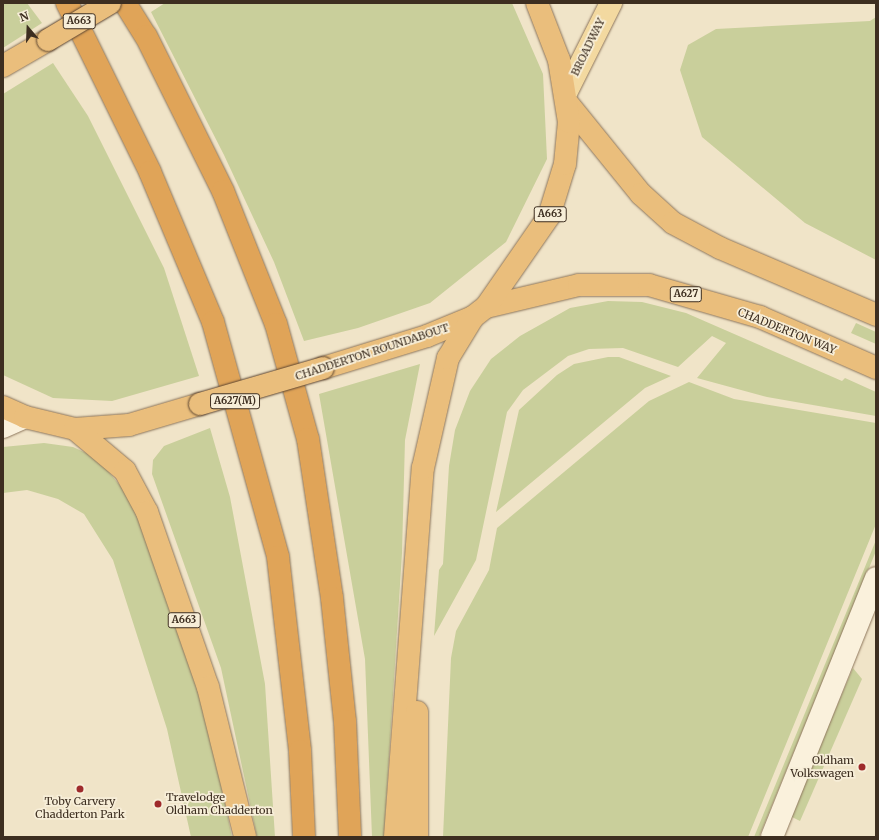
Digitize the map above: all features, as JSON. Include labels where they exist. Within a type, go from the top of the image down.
[{"type":"highway","name":"A627(M)","points":[[67,3],[150,172],[213,322],[278,557],[300,751],[304,832]]},
{"type":"highway","name":"A663","points":[[3,66],[110,3]]},
{"type":"highway","points":[[125,3],[146,36],[224,191],[276,324],[310,454],[332,598],[350,837]]},
{"type":"highway","name":"A663","points":[[395,837],[413,639],[423,468],[448,358],[479,312],[549,216],[565,164],[567,98],[552,36],[537,3]]},
{"type":"highway","points":[[567,98],[641,194],[673,223],[720,248],[876,315]]},
{"type":"highway","name":"CHADDERTON WAY","points":[[479,312],[580,285],[648,285],[760,317],[876,368]]},
{"type":"highway","name":"CHADDERTON ROUNDABOUT","points":[[3,406],[25,417],[75,429],[128,425],[427,336],[479,312]]},
{"type":"highway","name":"A663","points":[[75,429],[125,471],[147,512],[208,687],[245,837]]},
{"type":"highway","points":[[413,639],[419,739],[417,837]]},
{"type":"main road","name":"BROADWAY","points":[[567,98],[611,3]]},
{"type":"street","points":[[3,426],[25,417]]},
{"type":"street","points":[[772,837],[876,578]]},
{"type":"green space","points":[[3,3],[27,3],[42,23],[3,48]]},
{"type":"green space","points":[[165,3],[512,3],[543,74],[547,159],[506,242],[430,303],[358,328],[304,341],[274,262],[224,155],[151,12]]},
{"type":"green space","points":[[876,17],[876,260],[805,223],[702,137],[680,70],[688,45],[716,29],[870,21]]},
{"type":"green space","points":[[53,63],[88,116],[164,268],[199,376],[112,401],[53,398],[3,375],[3,94]]},
{"type":"green space","points":[[608,301],[642,302],[686,313],[842,381],[845,378],[876,392],[876,416],[767,397],[697,378],[726,343],[712,336],[678,367],[623,348],[589,349],[568,356],[523,390],[507,412],[476,560],[434,636],[439,570],[443,564],[449,466],[455,430],[470,391],[491,359],[520,336],[570,308]]},
{"type":"green space","points":[[856,323],[876,332],[876,344],[851,333]]},
{"type":"green space","points":[[608,357],[619,357],[671,376],[645,388],[496,512],[519,410],[557,375],[574,364]]},
{"type":"green space","points":[[420,364],[405,440],[402,553],[384,837],[372,837],[365,659],[319,394]]},
{"type":"green space","points":[[689,382],[734,399],[876,423],[876,524],[748,837],[443,837],[451,658],[456,631],[489,570],[497,528],[649,401]]},
{"type":"green space","points":[[210,428],[230,497],[265,684],[275,837],[257,837],[221,668],[152,474],[153,460],[164,446]]},
{"type":"green space","points":[[44,443],[73,447],[97,458],[133,501],[181,629],[210,732],[232,837],[191,837],[167,729],[113,560],[84,514],[58,499],[27,490],[3,493],[3,447]]},
{"type":"green space","points":[[876,540],[876,551],[759,837],[754,837]]},
{"type":"green space","points":[[853,668],[862,679],[800,821],[790,816]]},
{"type":"place","name":"Oldham Volkswagen","points":[[862,767]]},
{"type":"place","name":"Toby Carvery Chadderton Park","points":[[80,789]]},
{"type":"place","name":"Travelodge Oldham Chadderton","points":[[158,804]]}]
